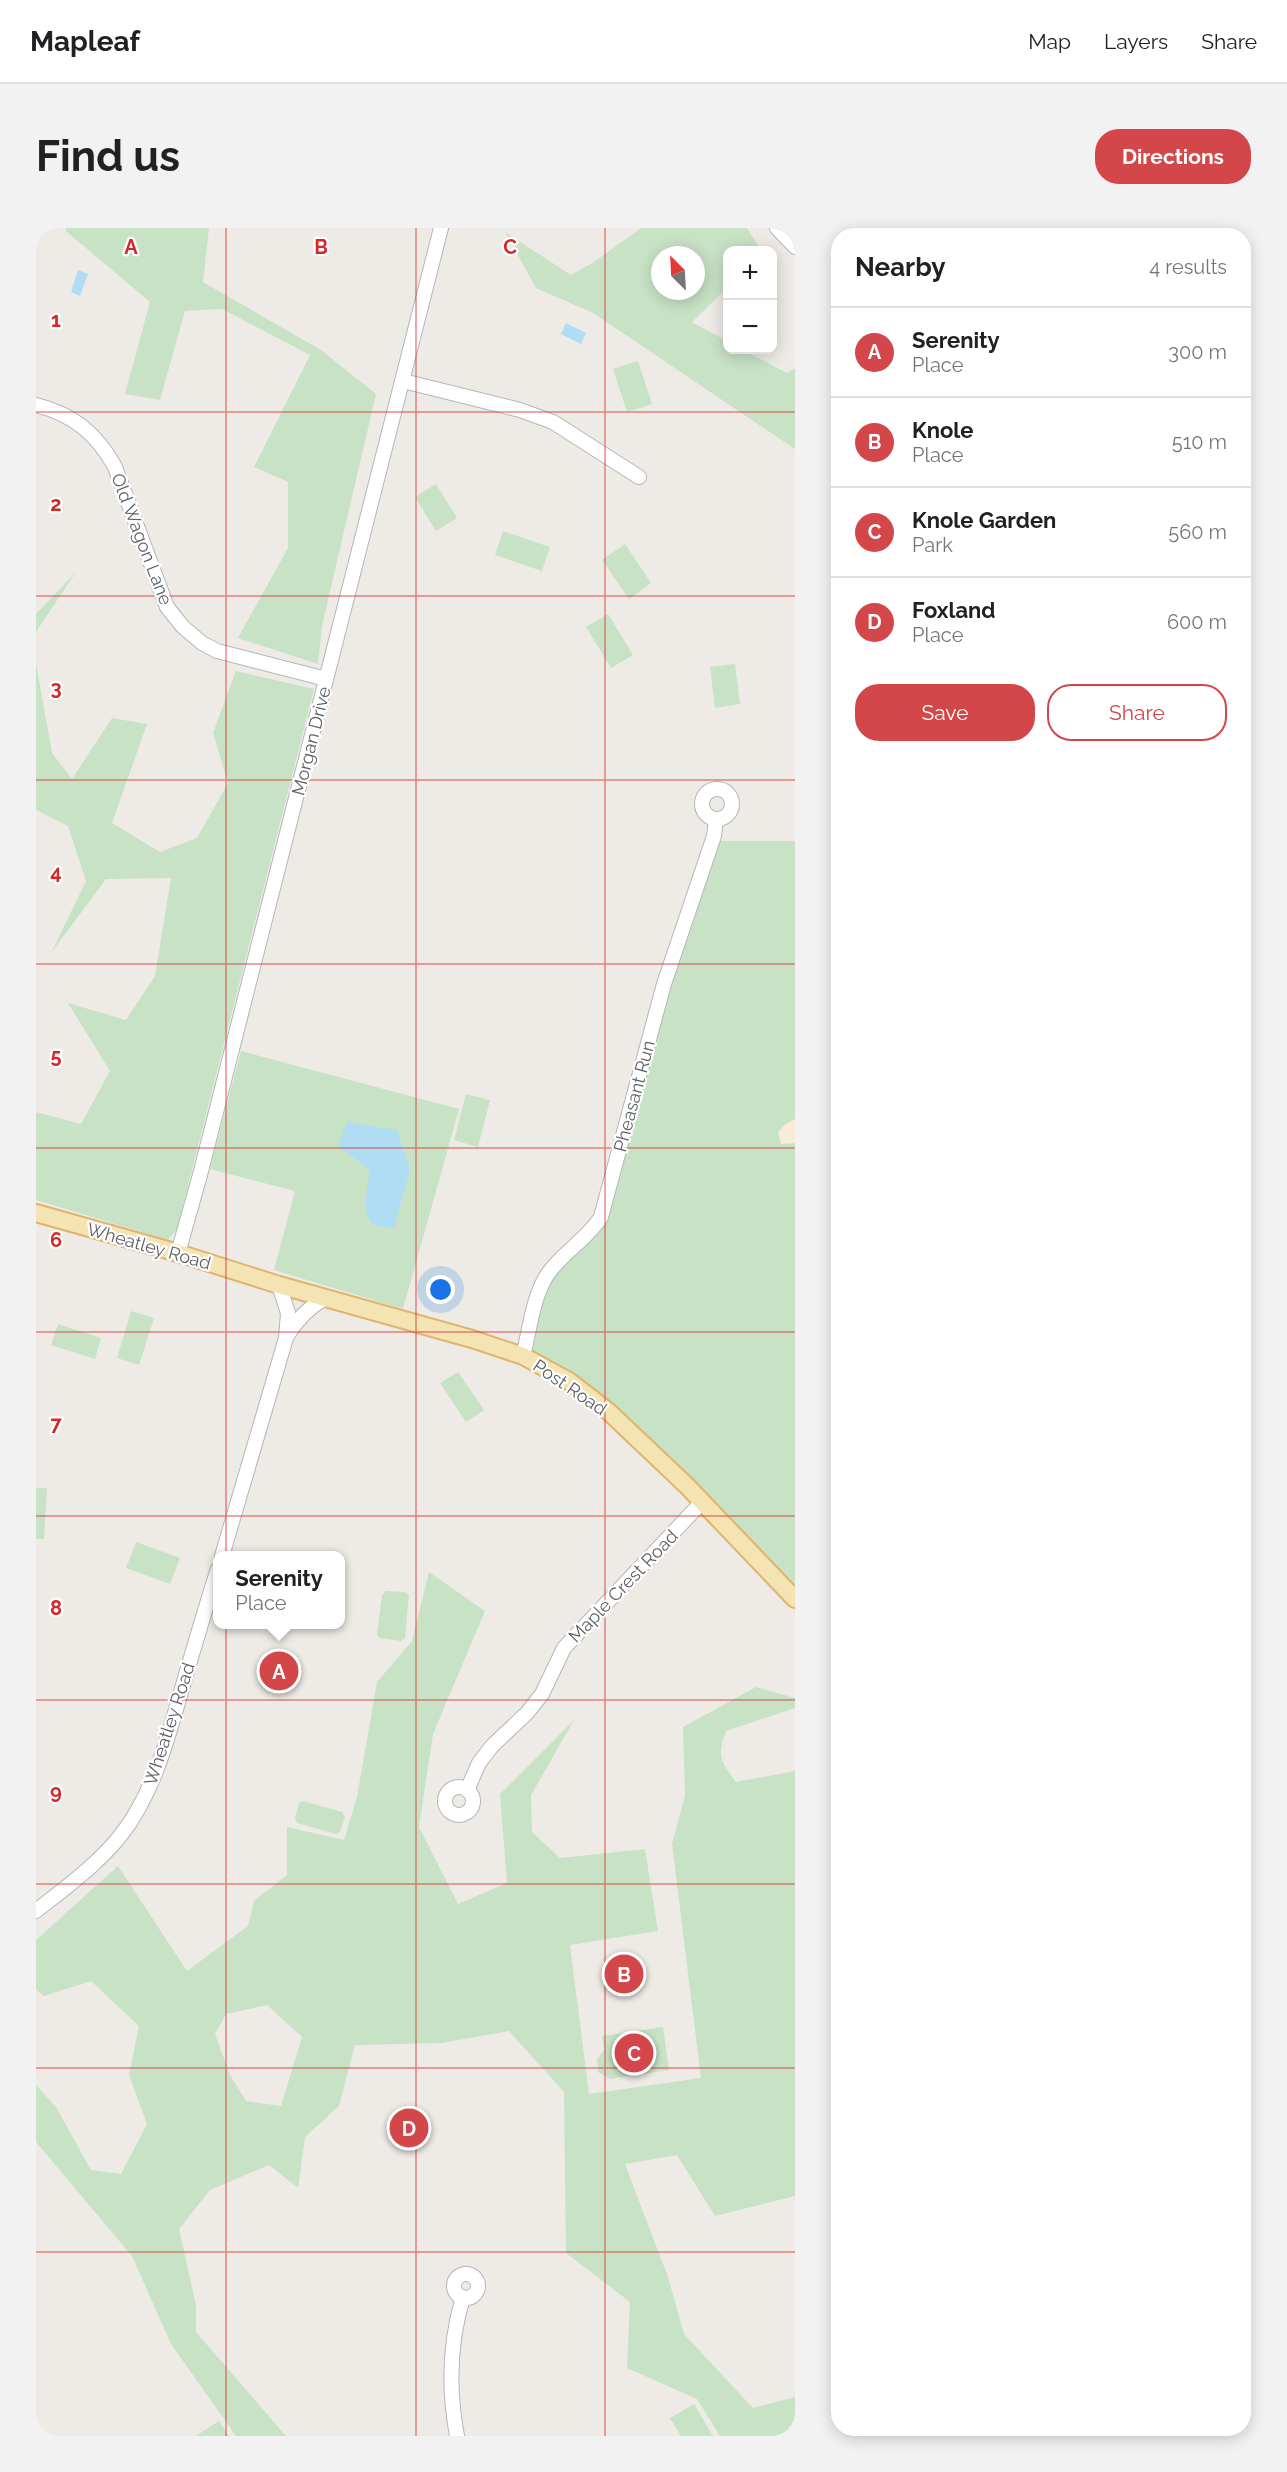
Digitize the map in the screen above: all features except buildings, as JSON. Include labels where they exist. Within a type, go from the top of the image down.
[{"type":"main road","name":"Wheatley Road","points":[[36,1213],[178,1253],[279,1285]]},
{"type":"main road","name":"Post Road","points":[[279,1285],[472,1339],[523,1356],[569,1382],[609,1412],[702,1502],[795,1599]]},
{"type":"street","name":"Morgan Drive","points":[[178,1253],[200,1175],[441,228]]},
{"type":"street","points":[[777,228],[795,248]]},
{"type":"street","points":[[403,381],[520,410],[553,422],[639,477]]},
{"type":"street","name":"Old Wagon Lane","points":[[36,405],[73,419],[88,430],[105,450],[115,467],[162,594],[174,618],[183,627],[202,643],[217,651],[326,679]]},
{"type":"street","name":"Pheasant Run","points":[[523,1356],[537,1300],[548,1274],[563,1255],[593,1230],[601,1217],[664,984],[714,836],[716,819]]},
{"type":"street","points":[[223,1551],[286,1338],[288,1313],[279,1285]]},
{"type":"street","points":[[286,1338],[297,1320],[325,1298]]},
{"type":"street","name":"Maple Crest Road","points":[[467,1790],[479,1763],[492,1746],[527,1713],[542,1694],[564,1648],[702,1502]]},
{"type":"street","name":"Wheatley Road","points":[[36,1911],[95,1864],[122,1834],[140,1805],[170,1729],[213,1586]]},
{"type":"street","points":[[457,2436],[451,2402],[450,2367],[456,2324],[463,2297]]},
{"type":"green space","points":[[66,228],[209,228],[203,282],[321,350],[376,394],[322,626],[318,664],[238,638],[288,548],[288,482],[254,467],[310,355],[222,309],[185,311],[160,400],[125,394],[150,302],[66,231]]},
{"type":"green space","points":[[641,228],[747,228],[758,246],[723,246],[723,292],[692,322],[723,339],[723,354],[751,354],[787,373],[795,368],[795,449],[593,313],[536,288],[505,232],[571,275],[594,262]]},
{"type":"green space","points":[[638,361],[652,404],[627,412],[613,369]]},
{"type":"green space","points":[[436,484],[457,518],[436,531],[415,497]]},
{"type":"green space","points":[[503,531],[550,547],[542,571],[495,555]]},
{"type":"green space","points":[[625,544],[651,583],[629,599],[602,560]]},
{"type":"green space","points":[[76,572],[36,632],[36,614]]},
{"type":"green space","points":[[608,614],[633,655],[611,668],[586,627]]},
{"type":"green space","points":[[36,664],[52,753],[72,779],[112,718],[147,724],[112,823],[160,852],[197,838],[228,783],[213,733],[236,671],[314,689],[177,1229],[168,1240],[36,1200],[36,1112],[81,1124],[110,1071],[68,1003],[126,1020],[155,976],[171,878],[106,879],[51,953],[86,881],[68,826],[36,810]]},
{"type":"green space","points":[[735,664],[740,704],[715,708],[710,667]]},
{"type":"green space","points":[[712,841],[795,841],[795,1599],[609,1412],[523,1356],[548,1274],[593,1230]]},
{"type":"green space","points":[[241,1051],[459,1109],[403,1309],[274,1270],[295,1191],[210,1169]]},
{"type":"green space","points":[[466,1094],[490,1100],[478,1147],[454,1140]]},
{"type":"green space","points":[[131,1311],[154,1318],[139,1365],[117,1358]]},
{"type":"green space","points":[[58,1324],[101,1338],[95,1359],[51,1345]]},
{"type":"green space","points":[[458,1372],[484,1410],[466,1422],[440,1383]]},
{"type":"green space","points":[[36,1488],[47,1488],[44,1539],[36,1539]]},
{"type":"green space","points":[[136,1542],[180,1558],[170,1584],[126,1568]]},
{"type":"green space","points":[[429,1572],[485,1611],[433,1734],[419,1827],[458,1904],[507,1883],[500,1794],[574,1720],[531,1795],[532,1832],[560,1858],[645,1849],[658,1931],[570,1945],[589,2094],[701,2078],[672,1844],[685,1795],[683,1727],[756,1687],[795,1698],[795,1708],[726,1731],[721,1753],[726,1769],[736,1782],[795,1771],[795,2196],[715,2216],[677,2155],[625,2164],[668,2277],[684,2334],[753,2408],[795,2397],[795,2430],[791,2436],[720,2436],[697,2399],[627,2368],[630,2302],[566,2253],[564,2092],[509,2031],[442,2043],[355,2045],[339,2106],[305,2137],[298,2188],[269,2165],[210,2190],[179,2229],[196,2305],[196,2332],[286,2436],[236,2436],[171,2344],[132,2256],[36,2142],[36,2085],[56,2107],[91,2170],[121,2174],[147,2124],[129,2075],[139,2026],[91,1981],[44,1996],[36,1990],[36,1940],[118,1866],[187,1971],[248,1926],[254,1901],[287,1875],[287,1827],[344,1840],[357,1797],[377,1682],[412,1641]],"holes":[[[267,2005],[302,2037],[281,2106],[246,2101],[230,2075],[215,2034],[226,2014]]]},
{"type":"green space","points":[[386,1591],[405,1592],[409,1595],[405,1638],[401,1641],[380,1638],[377,1635],[382,1595]]},
{"type":"green space","points":[[303,1801],[342,1812],[345,1817],[340,1832],[336,1834],[297,1823],[295,1818],[299,1803]]},
{"type":"green space","points":[[663,2027],[669,2070],[610,2079],[598,2072],[597,2059],[604,2050],[602,2036]]},
{"type":"green space","points":[[694,2404],[713,2436],[681,2436],[670,2418]]},
{"type":"green space","points":[[219,2421],[229,2436],[196,2436]]},
{"type":"sand","points":[[795,1119],[795,1143],[781,1144],[778,1133],[784,1125]]},
{"type":"water","points":[[78,270],[88,274],[80,296],[71,292]]},
{"type":"water","points":[[566,323],[586,333],[581,344],[561,334]]},
{"type":"water","points":[[347,1122],[397,1130],[410,1170],[394,1228],[374,1226],[370,1220],[366,1199],[370,1170],[338,1146]]},
{"type":"place","name":"Serenity","points":[[279,1671]]},
{"type":"place","name":"Knole","points":[[624,1974]]},
{"type":"place","name":"Knole Garden","points":[[634,2053]]},
{"type":"place","name":"Foxland","points":[[409,2128]]}]
